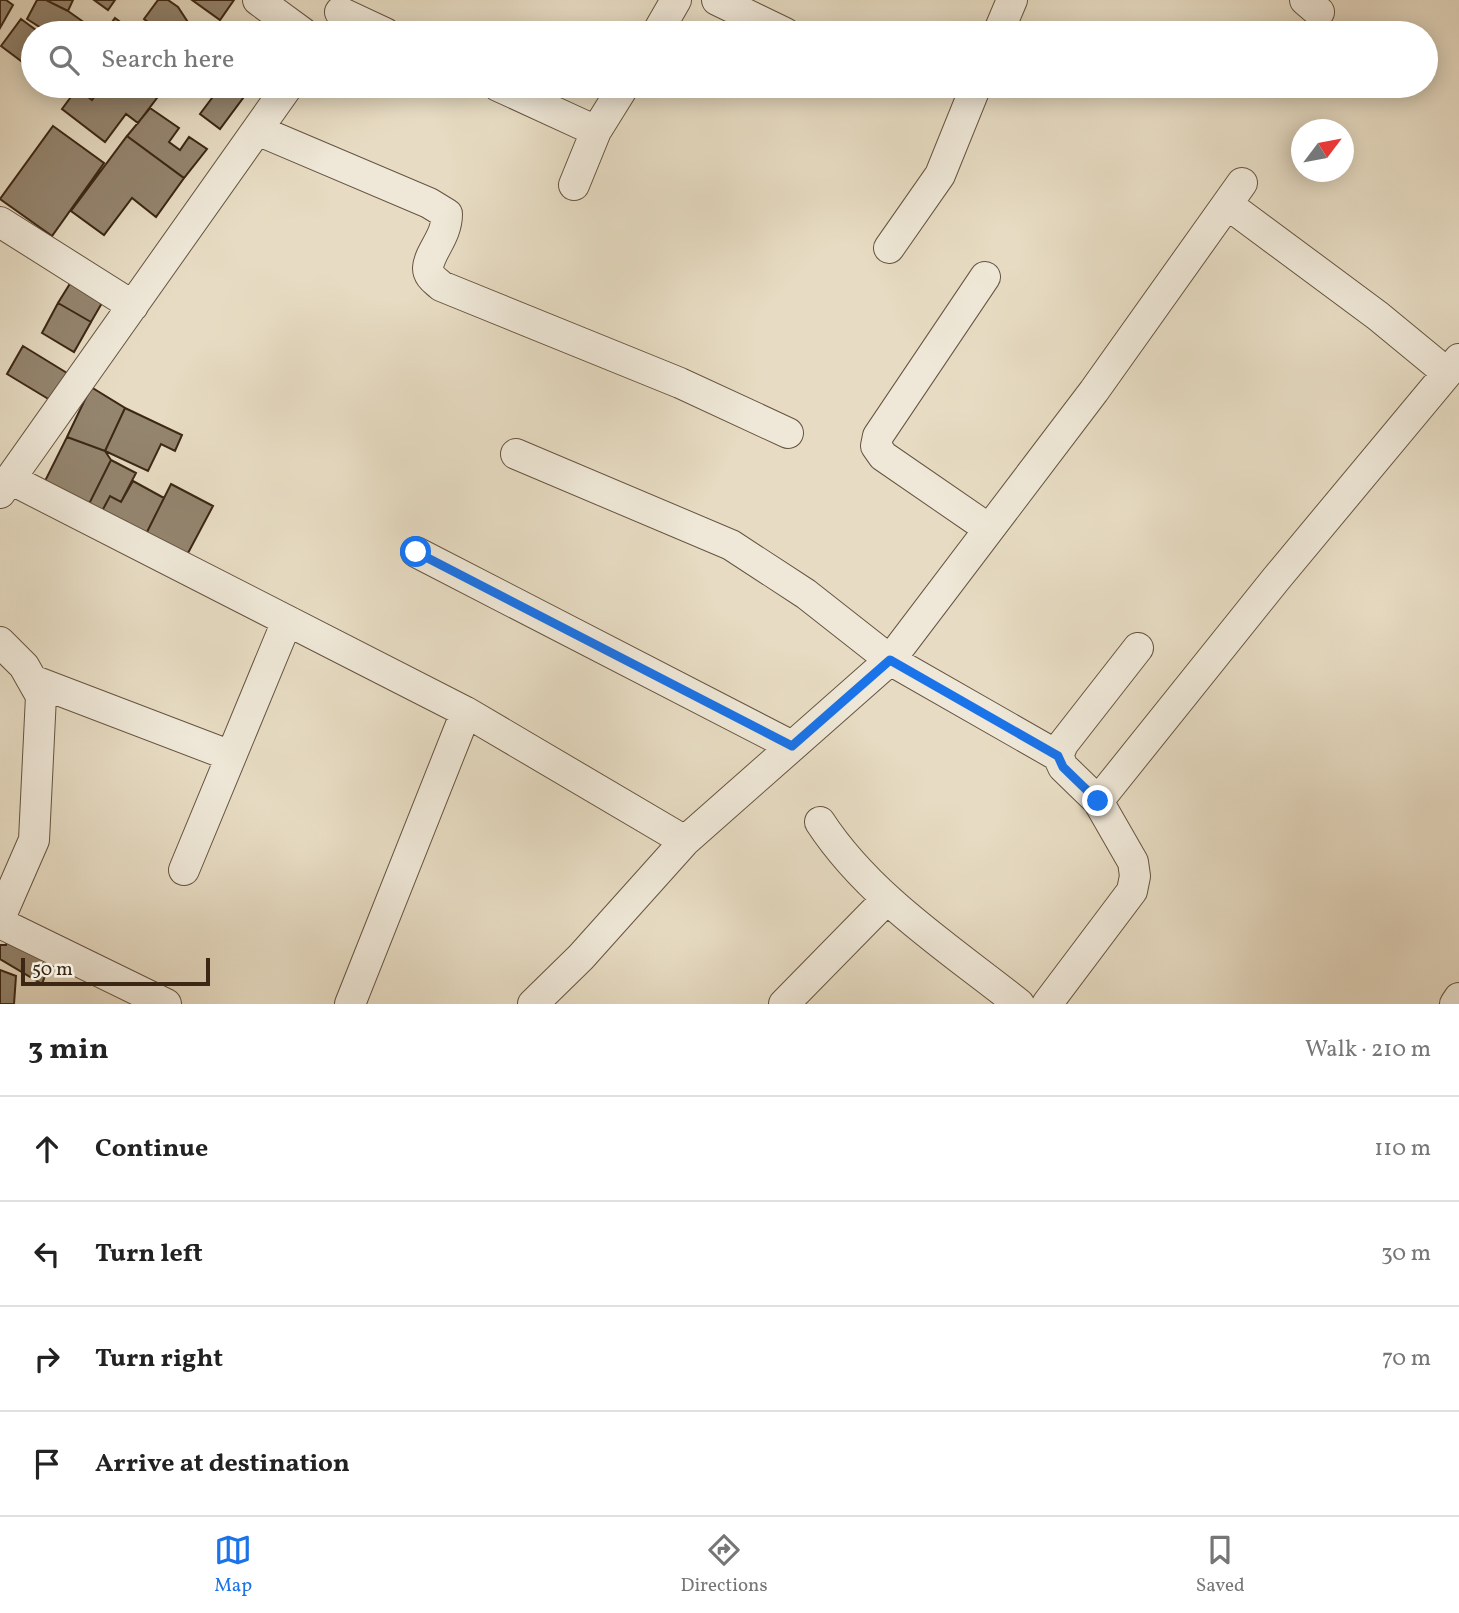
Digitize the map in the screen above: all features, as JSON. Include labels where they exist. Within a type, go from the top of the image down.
[{"type":"street","points":[[258,0],[287,21]]},
{"type":"street","points":[[664,21],[676,0]]},
{"type":"street","points":[[717,0],[760,21]]},
{"type":"street","points":[[1003,21],[1012,0]]},
{"type":"street","points":[[280,98],[5,486],[287,621],[466,712],[685,841]]},
{"type":"street","points":[[524,98],[596,131]]},
{"type":"street","points":[[574,185],[596,131],[617,98]]},
{"type":"street","points":[[889,247],[940,175],[971,98]]},
{"type":"street","points":[[257,130],[429,203],[447,214],[447,226],[428,268],[430,277],[442,286],[680,383],[788,433]]},
{"type":"street","points":[[533,1004],[582,957],[685,841],[890,660],[1094,391],[1234,193],[1378,316],[1453,366],[1098,801]]},
{"type":"street","points":[[0,222],[133,306]]},
{"type":"street","points":[[985,277],[878,436],[876,446],[883,456],[989,529]]},
{"type":"street","points":[[516,454],[731,545],[806,594],[890,660],[1058,756],[1063,767],[1098,801],[1133,862],[1135,876],[1132,891],[1047,1004]]},
{"type":"street","points":[[416,552],[792,746]]},
{"type":"street","points":[[184,870],[287,621]]},
{"type":"street","points":[[0,642],[24,666],[41,696],[34,839],[0,920],[166,1004]]},
{"type":"street","points":[[1058,756],[1063,744],[1138,648]]},
{"type":"street","points":[[32,680],[231,756]]},
{"type":"street","points":[[350,1004],[466,712]]},
{"type":"street","points":[[820,822],[839,852],[887,899],[1019,1004]]},
{"type":"street","points":[[784,1004],[887,899]]},
{"type":"street","points":[[1455,1004],[1459,998]]},
{"type":"building","points":[[0,0],[6,0],[13,5],[0,28]]},
{"type":"building","points":[[37,0],[46,0],[82,21],[30,21],[27,19]]},
{"type":"building","points":[[46,0],[73,0],[68,11]]},
{"type":"building","points":[[94,0],[115,0],[108,10]]},
{"type":"building","points":[[158,0],[168,0],[178,7],[187,21],[147,21],[144,19]]},
{"type":"building","points":[[192,0],[234,0],[220,20]]},
{"type":"building","points":[[21,19],[24,21],[21,21],[21,61],[1,46]]},
{"type":"building","points":[[70,98],[157,98],[138,123],[126,114],[105,142],[62,109]]},
{"type":"building","points":[[212,98],[243,98],[220,129],[200,114]]},
{"type":"building","points":[[150,108],[179,128],[169,142],[180,150],[189,137],[207,149],[184,178],[127,136]]},
{"type":"building","points":[[53,126],[104,163],[52,236],[0,199]]},
{"type":"building","points":[[127,136],[184,178],[156,217],[132,198],[104,235],[71,211]]},
{"type":"building","points":[[74,277],[106,296],[91,322],[58,303]]},
{"type":"building","points":[[58,303],[91,322],[74,352],[42,333]]},
{"type":"building","points":[[23,346],[67,373],[50,400],[7,374]]},
{"type":"building","points":[[91,387],[125,408],[105,451],[67,437]]},
{"type":"building","points":[[125,408],[182,435],[175,451],[161,444],[148,471],[105,451]]},
{"type":"building","points":[[67,437],[105,451],[111,460],[86,510],[42,487]]},
{"type":"building","points":[[111,460],[136,473],[121,502],[110,496],[101,513],[86,510]]},
{"type":"building","points":[[133,481],[164,498],[146,534],[101,513],[110,496],[121,502]]},
{"type":"building","points":[[171,484],[213,506],[187,555],[146,534]]},
{"type":"building","points":[[8,937],[45,953],[41,968],[46,973],[42,984],[0,959],[0,945],[6,945]]},
{"type":"building","points":[[0,970],[16,976],[14,1004],[0,1004]]},
{"type":"route","points":[[416,552],[792,746],[890,660],[1058,756],[1063,767],[1098,801]]}]
